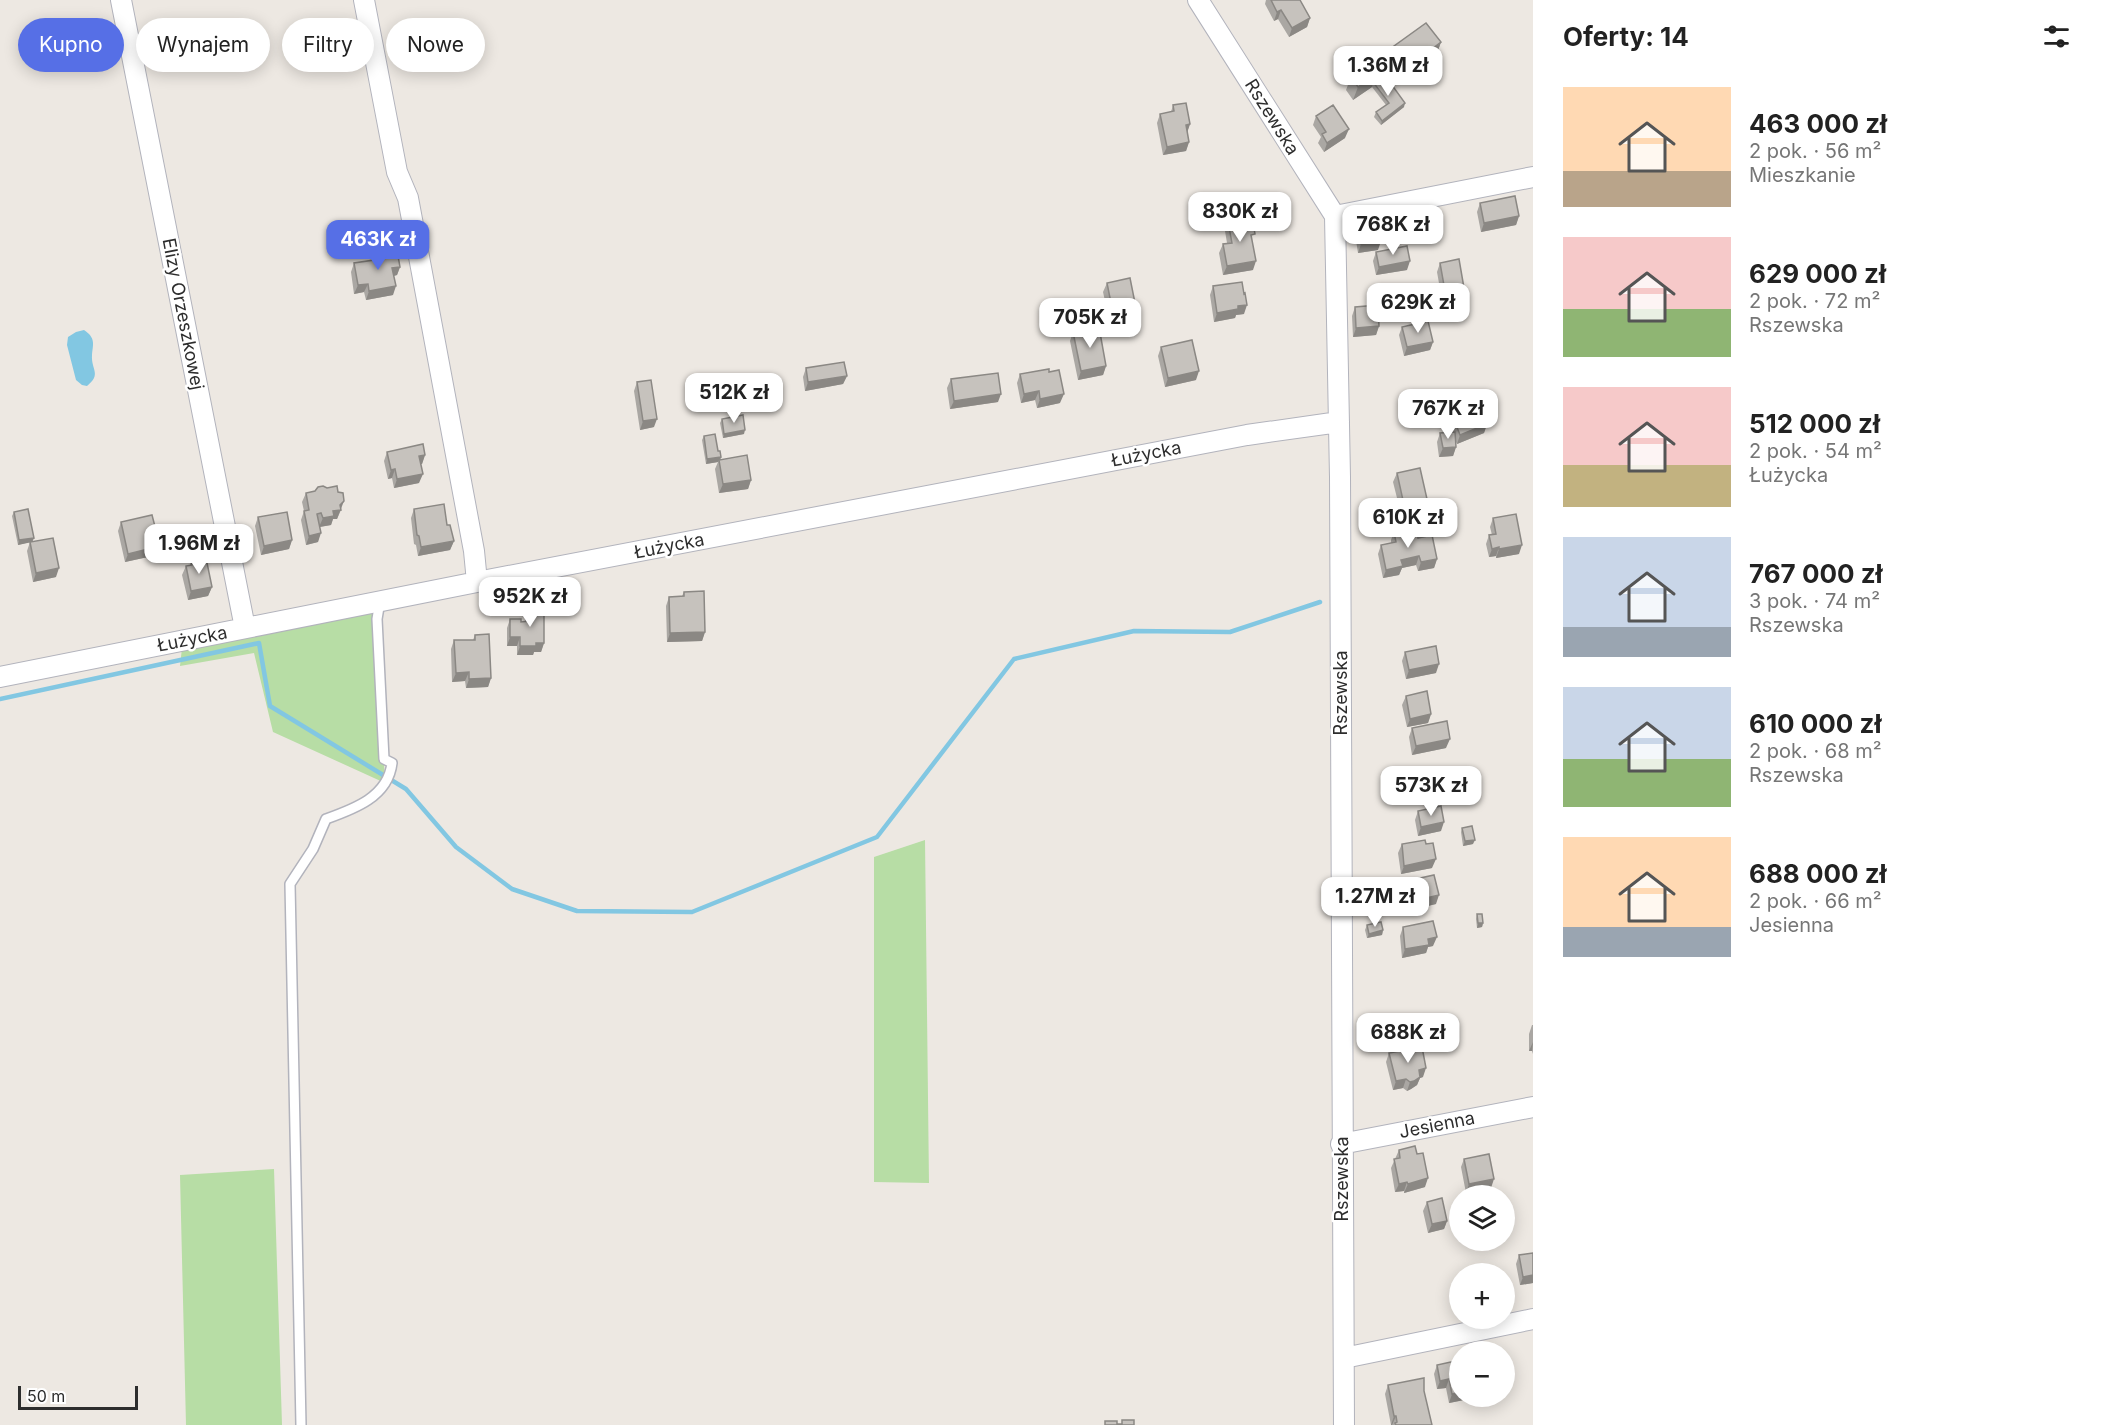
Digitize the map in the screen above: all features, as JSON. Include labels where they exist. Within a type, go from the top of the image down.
[{"type":"street","name":"Elizy Orzeszkowej","points":[[121,0],[245,628]]},
{"type":"street","points":[[364,0],[397,172],[408,198],[474,551],[477,582]]},
{"type":"street","name":"Rszewska","points":[[1198,0],[1335,216],[1339,422],[1344,1425]]},
{"type":"street","points":[[1335,216],[1533,177]]},
{"type":"street","name":"Łużycka","points":[[0,677],[477,582],[1247,435],[1339,422]]},
{"type":"street","name":"Jesienna","points":[[1341,1144],[1533,1107]]},
{"type":"street","points":[[1344,1358],[1533,1319]]},
{"type":"lane","points":[[301,1425],[290,884],[313,849],[326,819],[359,807],[373,797],[390,773],[392,763],[384,759],[377,619],[380,601]]},
{"type":"green space","points":[[376,609],[385,783],[273,732],[254,653],[180,666],[182,648]]},
{"type":"green space","points":[[925,840],[929,1183],[874,1182],[874,857]]},
{"type":"green space","points":[[274,1169],[282,1425],[186,1425],[180,1175]]},
{"type":"water","points":[[84,330],[93,341],[92,360],[95,372],[94,378],[87,386],[76,380],[67,345],[68,337]]},
{"type":"building","points":[[1271,0],[1300,0],[1310,18],[1292,28],[1281,10],[1277,12]]},
{"type":"building","points":[[1426,23],[1441,42],[1420,58],[1412,48],[1358,87],[1351,77]]},
{"type":"building","points":[[1384,74],[1405,103],[1382,121],[1376,112],[1389,103],[1373,82]]},
{"type":"building","points":[[1186,103],[1190,124],[1186,125],[1189,142],[1167,147],[1160,114],[1174,111],[1173,105]]},
{"type":"building","points":[[1333,105],[1349,129],[1327,143],[1322,134],[1326,132],[1316,116]]},
{"type":"building","points":[[1515,196],[1519,216],[1484,223],[1480,203]]},
{"type":"building","points":[[1377,216],[1381,241],[1361,244],[1357,219]]},
{"type":"building","points":[[1252,218],[1255,234],[1251,235],[1256,261],[1227,266],[1223,244],[1232,243],[1228,222]]},
{"type":"building","points":[[1407,246],[1410,261],[1379,267],[1376,252]]},
{"type":"building","points":[[397,250],[400,267],[392,268],[396,286],[369,291],[368,284],[358,285],[354,263],[381,259],[380,253]]},
{"type":"building","points":[[1459,259],[1464,288],[1445,291],[1440,263]]},
{"type":"building","points":[[1130,278],[1139,323],[1116,328],[1107,283]]},
{"type":"building","points":[[1242,282],[1247,305],[1217,313],[1213,286]]},
{"type":"building","points":[[1378,305],[1379,326],[1356,328],[1355,307]]},
{"type":"building","points":[[1428,321],[1433,342],[1407,347],[1402,327]]},
{"type":"building","points":[[1099,327],[1106,366],[1081,371],[1073,332]]},
{"type":"building","points":[[1192,340],[1199,371],[1168,378],[1161,347]]},
{"type":"building","points":[[844,362],[847,376],[808,382],[806,368]]},
{"type":"building","points":[[1049,369],[1049,372],[1059,370],[1064,394],[1040,399],[1039,391],[1024,394],[1020,374]]},
{"type":"building","points":[[998,373],[1001,394],[954,401],[951,379]]},
{"type":"building","points":[[651,380],[657,419],[643,421],[637,382]]},
{"type":"building","points":[[1477,398],[1487,424],[1460,435],[1450,409]]},
{"type":"building","points":[[743,415],[745,430],[724,434],[722,419]]},
{"type":"building","points":[[1455,432],[1456,447],[1443,448],[1440,433]]},
{"type":"building","points":[[715,434],[721,457],[707,459],[704,436]]},
{"type":"building","points":[[423,444],[425,455],[419,456],[423,474],[397,479],[395,469],[391,470],[387,452]]},
{"type":"building","points":[[747,455],[751,480],[723,484],[719,460]]},
{"type":"building","points":[[1420,468],[1429,508],[1406,514],[1397,473]]},
{"type":"building","points":[[323,486],[327,488],[337,486],[338,492],[343,493],[344,501],[340,505],[341,510],[333,511],[334,516],[323,518],[321,513],[317,514],[321,533],[309,536],[304,511],[309,510],[306,493]]},
{"type":"building","points":[[444,504],[447,525],[450,525],[454,541],[421,547],[414,509]]},
{"type":"building","points":[[28,509],[34,538],[19,540],[14,512]]},
{"type":"building","points":[[287,512],[292,540],[264,546],[258,517]]},
{"type":"building","points":[[1516,514],[1522,545],[1492,549],[1489,535],[1496,534],[1493,518]]},
{"type":"building","points":[[152,515],[160,546],[128,554],[121,522]]},
{"type":"building","points":[[1408,529],[1409,534],[1417,533],[1418,538],[1432,535],[1437,559],[1421,562],[1419,556],[1401,560],[1403,566],[1386,570],[1381,545],[1396,542],[1394,532]]},
{"type":"building","points":[[53,538],[59,568],[36,573],[30,542]]},
{"type":"building","points":[[206,558],[212,587],[191,591],[186,566],[192,565],[191,561]]},
{"type":"building","points":[[704,591],[705,632],[670,633],[669,597],[684,596],[684,592]]},
{"type":"building","points":[[529,606],[544,606],[544,643],[536,643],[536,646],[520,646],[520,637],[510,637],[510,619],[521,619],[521,622],[529,621]]},
{"type":"building","points":[[489,634],[491,678],[469,679],[469,672],[456,673],[454,640],[475,640],[475,635]]},
{"type":"building","points":[[1436,646],[1439,664],[1409,670],[1405,652]]},
{"type":"building","points":[[1427,691],[1431,714],[1410,719],[1406,696]]},
{"type":"building","points":[[1447,721],[1450,739],[1416,746],[1412,728]]},
{"type":"building","points":[[1441,806],[1444,822],[1421,827],[1418,811]]},
{"type":"building","points":[[1472,826],[1475,840],[1465,841],[1462,828]]},
{"type":"building","points":[[1425,840],[1426,844],[1433,843],[1436,859],[1404,866],[1402,844]]},
{"type":"building","points":[[1434,875],[1439,895],[1406,900],[1402,882]]},
{"type":"building","points":[[1477,914],[1482,914],[1483,923],[1478,923]]},
{"type":"building","points":[[1433,921],[1437,937],[1428,939],[1429,945],[1405,949],[1403,927]]},
{"type":"building","points":[[1381,922],[1383,930],[1369,934],[1367,925]]},
{"type":"building","points":[[1422,1047],[1426,1068],[1419,1070],[1420,1077],[1410,1082],[1406,1079],[1396,1081],[1389,1053]]},
{"type":"building","points":[[1415,1146],[1417,1154],[1423,1153],[1428,1178],[1408,1184],[1407,1182],[1399,1184],[1394,1159],[1400,1158],[1399,1150]]},
{"type":"building","points":[[1489,1154],[1494,1179],[1469,1184],[1464,1159]]},
{"type":"building","points":[[1442,1198],[1447,1221],[1432,1224],[1427,1202]]},
{"type":"building","points":[[1533,1253],[1533,1275],[1523,1277],[1519,1255]]},
{"type":"building","points":[[1449,1362],[1449,1379],[1440,1381],[1437,1365]]},
{"type":"building","points":[[1424,1378],[1424,1391],[1432,1425],[1396,1425],[1388,1385]]},
{"type":"building","points":[[1122,1420],[1134,1420],[1134,1425],[1105,1425],[1105,1421],[1117,1421],[1117,1424],[1122,1424]]},
{"type":"waterway","points":[[0,699],[259,643],[270,706],[406,789],[456,847],[512,889],[577,911],[692,912],[877,837],[1014,659],[1134,631],[1230,632],[1320,602]]}]
